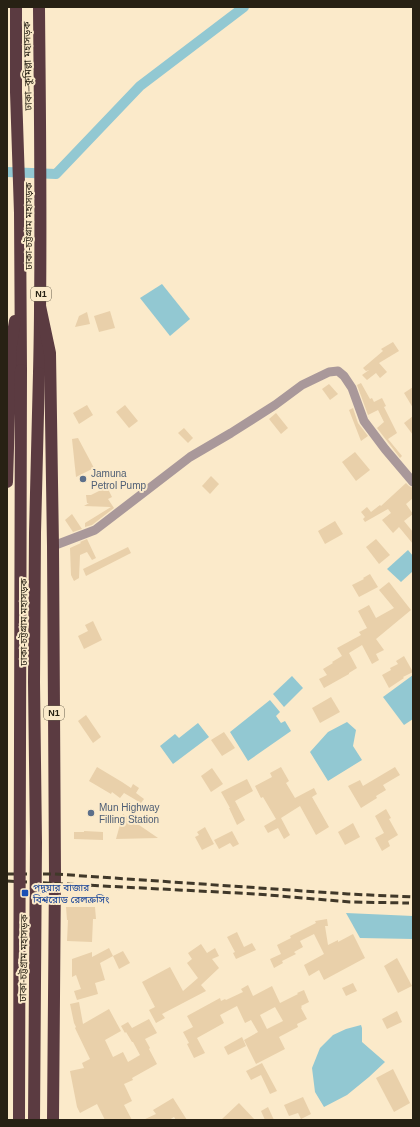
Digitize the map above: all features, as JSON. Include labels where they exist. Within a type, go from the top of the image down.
[{"type":"highway","name":"ঢাকা-চট্টগ্রাম মহাসড়ক","points":[[16,7],[16,122],[20,213],[19,1120]]},
{"type":"highway","name":"ঢাকা–কুমিল্লা মহাসড়ক","points":[[39,7],[40,124]]},
{"type":"highway","name":"ঢাকা-চট্টগ্রাম মহাসড়ক","points":[[34,1120],[36,834],[34,682],[35,532],[41,215],[40,124]]},
{"type":"highway","name":"N1","points":[[7,482],[10,345],[20,296]]},
{"type":"highway","name":"N1","points":[[40,306],[50,353],[55,874],[53,1120]]},
{"type":"street","points":[[53,546],[95,530],[190,457],[275,405],[302,385],[333,371],[338,371],[344,376],[354,393],[364,421],[384,450],[413,482]]},
{"type":"water","points":[[162,284],[190,319],[170,336],[140,298]]},
{"type":"water","points":[[408,550],[413,556],[413,571],[401,582],[387,569]]},
{"type":"water","points":[[413,675],[413,719],[404,725],[383,697]]},
{"type":"water","points":[[292,676],[303,688],[284,707],[273,694]]},
{"type":"water","points":[[270,700],[280,712],[276,716],[281,723],[285,721],[291,731],[248,761],[230,732]]},
{"type":"water","points":[[347,722],[356,730],[353,746],[362,760],[328,781],[310,752],[328,732]]},
{"type":"water","points":[[198,723],[209,737],[173,764],[160,746],[175,734],[179,738]]},
{"type":"water","points":[[346,913],[413,916],[413,939],[360,938]]},
{"type":"water","points":[[361,1025],[362,1042],[385,1062],[347,1095],[324,1107],[315,1092],[312,1068],[320,1048],[333,1035],[346,1029]]},
{"type":"building","points":[[110,311],[115,328],[99,332],[94,316]]},
{"type":"building","points":[[87,312],[90,324],[75,327],[79,316]]},
{"type":"building","points":[[393,342],[399,351],[379,363],[387,372],[380,378],[376,373],[367,380],[362,375],[369,370],[366,371],[363,368],[383,351],[381,349]]},
{"type":"building","points":[[361,383],[370,399],[372,398],[374,402],[382,398],[386,406],[384,407],[397,433],[388,439],[402,456],[400,458],[377,428],[384,422],[378,410],[368,415],[357,385]]},
{"type":"building","points":[[329,384],[338,394],[330,400],[322,389]]},
{"type":"building","points":[[413,387],[413,408],[404,393]]},
{"type":"building","points":[[87,405],[93,415],[79,424],[73,413]]},
{"type":"building","points":[[125,405],[138,421],[129,428],[116,412]]},
{"type":"building","points":[[353,408],[358,423],[368,436],[361,441],[349,410]]},
{"type":"building","points":[[276,413],[288,428],[281,434],[269,419]]},
{"type":"building","points":[[413,416],[413,435],[404,423]]},
{"type":"building","points":[[184,428],[193,438],[188,443],[178,433]]},
{"type":"building","points":[[78,438],[94,468],[76,477],[72,439]]},
{"type":"building","points":[[355,452],[370,470],[356,481],[342,462]]},
{"type":"building","points":[[211,476],[219,484],[210,494],[202,486]]},
{"type":"building","points":[[406,483],[413,488],[413,498],[406,504],[413,514],[404,521],[413,532],[413,544],[399,527],[393,533],[382,520],[391,513],[388,509],[365,522],[363,519],[365,517],[361,512],[367,507],[371,512],[380,505],[381,506]]},
{"type":"building","points":[[107,487],[112,497],[108,499],[114,508],[92,525],[85,527],[85,523],[111,507],[84,506],[89,503],[87,503],[86,495],[91,495]]},
{"type":"building","points":[[72,514],[82,529],[73,532],[65,520]]},
{"type":"building","points":[[335,521],[343,534],[325,544],[318,531]]},
{"type":"building","points":[[87,539],[96,558],[92,560],[87,552],[80,555],[79,578],[74,581],[71,575],[70,548]]},
{"type":"building","points":[[376,539],[390,555],[379,564],[366,547]]},
{"type":"building","points":[[128,547],[131,553],[86,576],[83,569]]},
{"type":"building","points":[[370,574],[378,587],[359,597],[352,585]]},
{"type":"building","points":[[389,582],[411,610],[376,639],[384,650],[376,654],[379,660],[372,664],[362,645],[349,653],[357,668],[324,688],[319,679],[327,675],[323,669],[342,656],[337,648],[361,635],[359,632],[367,628],[358,611],[369,605],[376,618],[394,608],[379,590]]},
{"type":"building","points":[[93,621],[102,640],[84,649],[78,636],[88,631],[85,625]]},
{"type":"building","points":[[404,656],[413,672],[403,677],[404,678],[389,688],[382,675],[391,670],[390,668],[398,664],[396,661]]},
{"type":"building","points":[[331,697],[340,712],[320,723],[312,708]]},
{"type":"building","points":[[86,715],[101,737],[93,743],[78,721]]},
{"type":"building","points":[[224,732],[235,748],[222,756],[211,740]]},
{"type":"building","points":[[97,767],[131,788],[133,784],[139,788],[136,793],[144,799],[141,803],[124,793],[120,798],[112,792],[111,794],[89,781]]},
{"type":"building","points":[[281,767],[289,781],[286,783],[295,798],[314,788],[317,794],[312,797],[329,827],[316,835],[300,806],[281,818],[290,835],[284,839],[278,828],[268,833],[264,826],[276,819],[263,797],[261,798],[255,786],[272,777],[270,773]]},
{"type":"building","points":[[395,767],[400,775],[383,785],[386,790],[376,796],[377,798],[361,808],[348,786],[360,780],[363,786]]},
{"type":"building","points":[[212,768],[223,784],[211,792],[201,776]]},
{"type":"building","points":[[247,779],[253,791],[235,801],[245,820],[237,825],[221,792]]},
{"type":"building","points":[[386,809],[391,818],[389,819],[398,835],[388,841],[390,846],[382,851],[375,838],[384,833],[375,816]]},
{"type":"building","points":[[123,814],[158,838],[116,839]]},
{"type":"building","points":[[353,823],[360,837],[345,845],[338,832]]},
{"type":"building","points":[[205,827],[214,844],[202,850],[195,837],[199,835],[197,832]]},
{"type":"building","points":[[232,831],[239,844],[233,847],[230,843],[219,849],[214,840]]},
{"type":"building","points":[[74,832],[103,832],[103,840],[74,839]]},
{"type":"building","points":[[66,907],[95,907],[96,919],[93,919],[92,942],[67,941],[68,920]]},
{"type":"building","points":[[327,919],[328,926],[325,926],[328,945],[338,940],[338,942],[353,934],[365,958],[324,980],[319,970],[309,976],[304,965],[324,954],[314,934],[300,941],[303,947],[294,952],[296,954],[282,961],[283,963],[274,968],[270,959],[281,954],[277,945],[291,938],[290,936],[316,923],[315,921]]},
{"type":"building","points":[[237,932],[244,947],[252,943],[256,950],[236,959],[233,953],[235,952],[227,937]]},
{"type":"building","points":[[201,944],[207,953],[215,948],[219,956],[212,959],[219,968],[201,985],[206,991],[162,1014],[165,1018],[156,1023],[149,1010],[155,1007],[142,982],[170,967],[183,991],[198,978],[187,963],[192,959],[188,953]]},
{"type":"building","points":[[109,948],[113,956],[100,963],[105,980],[95,983],[98,994],[77,1000],[74,991],[81,989],[76,975],[72,977],[72,959],[92,952],[92,957]]},
{"type":"building","points":[[123,951],[130,963],[119,969],[113,956]]},
{"type":"building","points":[[397,958],[412,986],[398,993],[384,966]]},
{"type":"building","points":[[353,983],[357,991],[346,996],[342,988]]},
{"type":"building","points":[[248,985],[253,996],[272,986],[280,1003],[304,990],[309,1002],[301,1006],[301,1008],[307,1019],[297,1024],[298,1027],[279,1037],[285,1049],[256,1064],[244,1040],[258,1032],[251,1020],[245,1023],[237,1006],[220,1015],[224,1023],[197,1038],[205,1053],[194,1058],[187,1044],[189,1043],[183,1032],[193,1027],[187,1016],[220,998],[221,1001],[226,1000],[243,992],[241,989]],"holes":[[[275,1007],[283,1021],[267,1029],[260,1015]]]},
{"type":"building","points":[[79,1002],[83,1024],[109,1009],[121,1031],[105,1040],[113,1057],[123,1052],[128,1062],[140,1055],[133,1042],[121,1026],[128,1022],[132,1028],[149,1019],[157,1033],[145,1039],[157,1064],[132,1078],[133,1080],[124,1084],[132,1101],[124,1105],[132,1120],[105,1120],[97,1104],[80,1113],[77,1107],[70,1071],[84,1068],[82,1063],[90,1059],[75,1028],[70,1004]]},
{"type":"building","points":[[397,1011],[402,1022],[387,1029],[382,1019]]},
{"type":"building","points":[[242,1037],[246,1046],[228,1055],[224,1047]]},
{"type":"building","points":[[262,1063],[277,1091],[270,1094],[261,1075],[251,1080],[246,1071]]},
{"type":"building","points":[[393,1069],[410,1103],[394,1112],[376,1078]]},
{"type":"building","points":[[303,1097],[311,1114],[301,1119],[298,1113],[289,1116],[284,1105]]},
{"type":"building","points":[[173,1098],[187,1120],[176,1120],[174,1117],[169,1120],[143,1120],[156,1114],[153,1110]]},
{"type":"building","points":[[239,1103],[255,1120],[221,1120]]},
{"type":"building","points":[[268,1107],[274,1120],[265,1120],[261,1111]]},
{"type":"waterway","points":[[7,172],[56,174],[140,86],[244,7]]},
{"type":"railway","points":[[7,874],[55,874],[413,897]]},
{"type":"railway","points":[[7,881],[257,894],[350,902],[409,903]]},
{"type":"place","name":"Jamuna Petrol Pump","points":[[83,479]]},
{"type":"place","name":"Mun Highway Filling Station","points":[[91,813]]},
{"type":"place","name":"পদুয়ার বাজার বিশ্বরোড রেলক্রসিং","points":[[25,893]]}]
